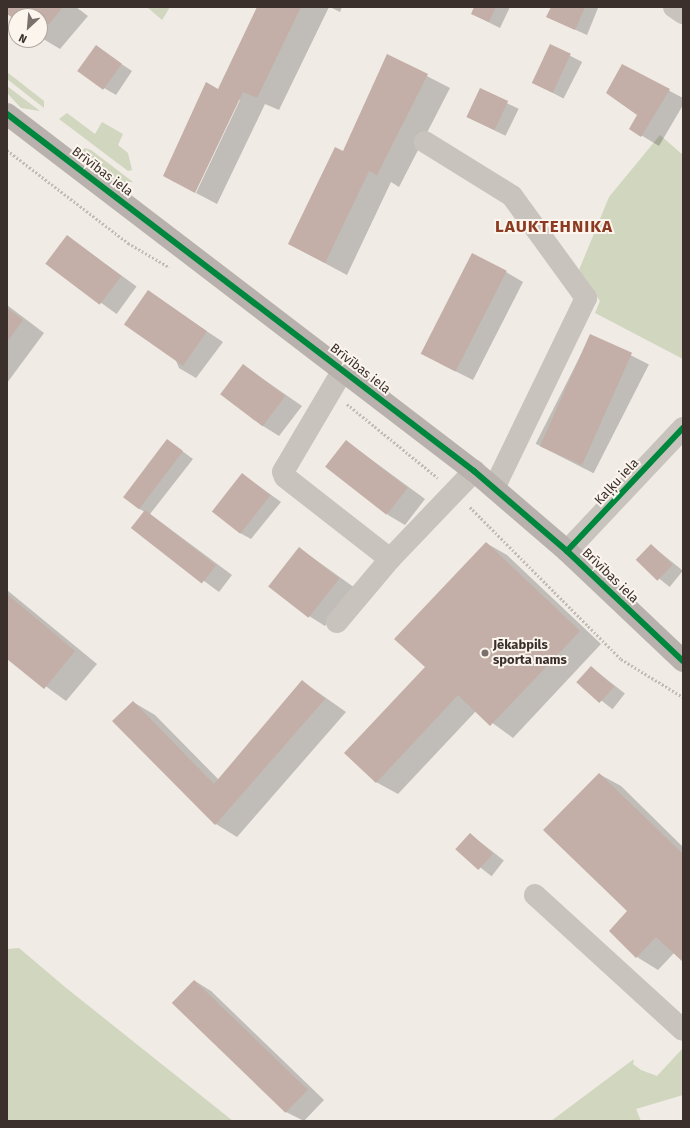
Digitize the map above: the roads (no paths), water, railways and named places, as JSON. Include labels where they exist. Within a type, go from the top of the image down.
[{"type":"main road","name":"Brīvības iela","points":[[7,114],[474,471],[567,551],[683,661]]},
{"type":"street","points":[[674,7],[683,13]]},
{"type":"street","points":[[425,142],[512,196],[586,298],[494,488]]},
{"type":"street","points":[[343,370],[285,467],[285,478],[390,559]]},
{"type":"street","name":"Kaļķu iela","points":[[567,551],[683,428]]},
{"type":"street","points":[[337,622],[390,559],[456,492],[474,471]]},
{"type":"street","points":[[535,895],[683,1030]]},
{"type":"place","name":"Jēkabpils sporta nams","points":[[485,653]]},
{"type":"district","name":"LAUKTEHNIKA","points":[[554,227]]}]
